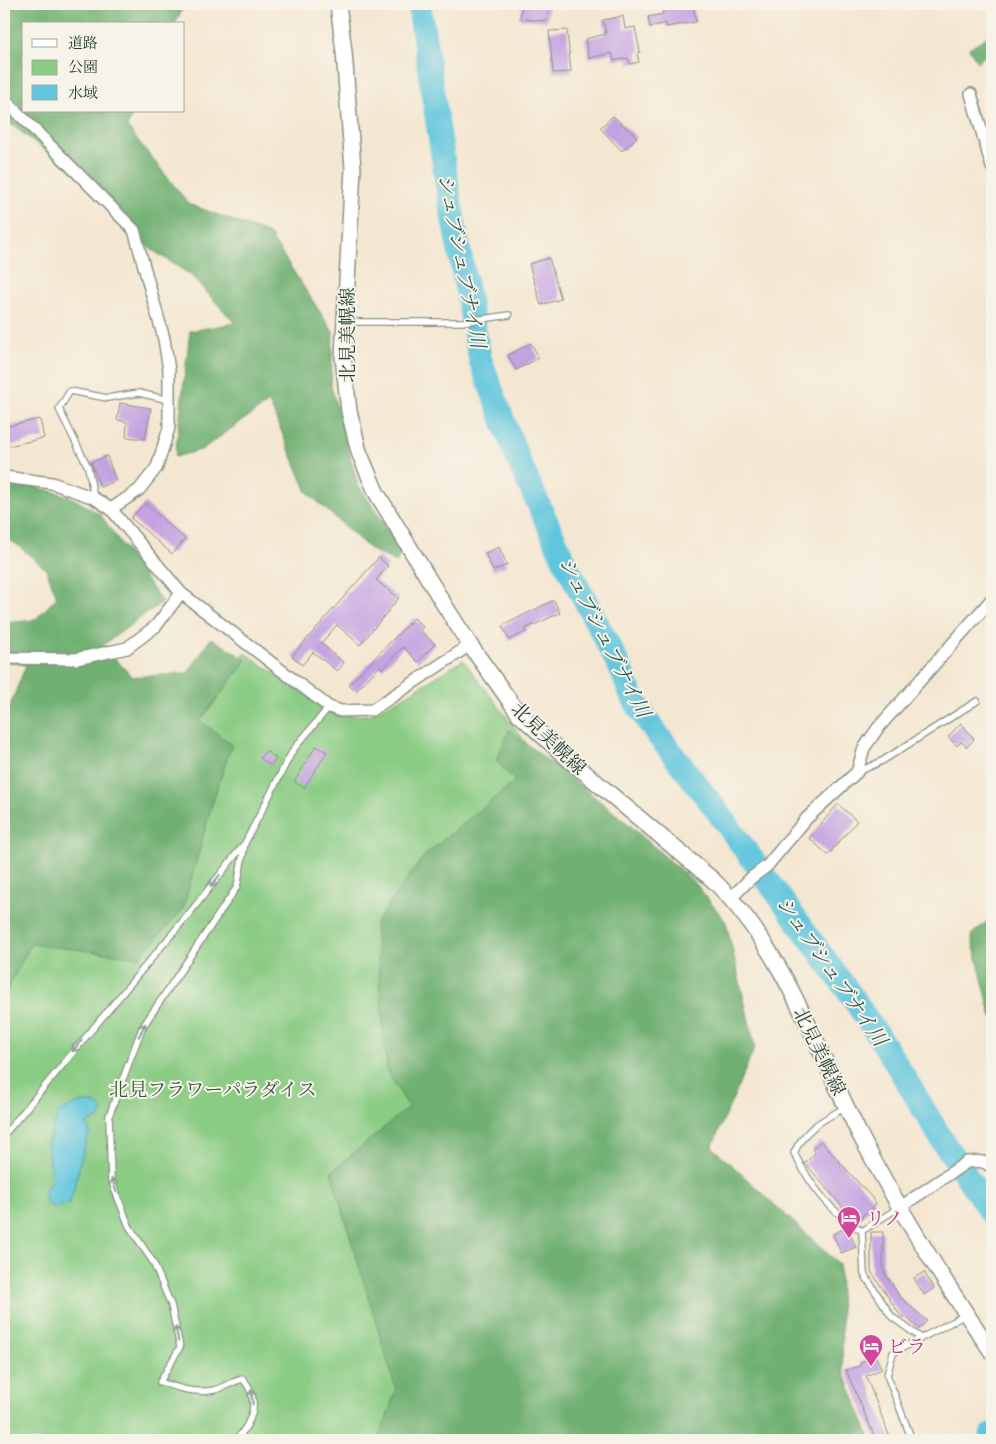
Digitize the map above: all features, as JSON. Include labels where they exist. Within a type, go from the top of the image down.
[{"type":"main road","name":"北見美幌線","points":[[338,4],[344,52],[353,168],[343,357],[348,402],[359,452],[376,492],[470,645],[519,714],[566,757],[642,819],[731,898],[769,950],[899,1208],[992,1352]]},
{"type":"street","points":[[971,94],[992,166]]},
{"type":"street","points":[[4,99],[134,230],[164,339],[169,370],[170,428],[157,467],[139,490],[111,509]]},
{"type":"street","points":[[4,477],[52,483],[94,498],[111,509],[180,593],[329,707],[341,711],[355,712],[372,710],[470,645]]},
{"type":"street","points":[[4,658],[76,659],[127,648],[156,626],[180,593]]},
{"type":"street","points":[[731,898],[750,878],[767,866],[807,818],[857,772],[864,748],[878,728],[992,598]]},
{"type":"street","points":[[899,1208],[967,1162],[978,1160],[992,1168]]},
{"type":"lane","points":[[345,322],[462,322],[509,315]]},
{"type":"lane","points":[[94,498],[88,467],[59,409],[70,391],[107,398],[139,394],[169,400]]},
{"type":"lane","points":[[857,772],[882,761],[977,701]]},
{"type":"lane","points":[[4,1135],[192,910],[245,843],[293,750],[329,707]]},
{"type":"lane","points":[[236,1440],[246,1429],[252,1415],[254,1400],[253,1390],[243,1379],[232,1381],[215,1390],[189,1391],[160,1382],[180,1347],[172,1306],[153,1262],[129,1226],[111,1180],[109,1116],[142,1028],[237,887],[245,843]]},
{"type":"lane","points":[[847,1106],[816,1124],[801,1137],[794,1153],[806,1176],[824,1200],[842,1220],[862,1231]]},
{"type":"lane","points":[[862,1231],[899,1208]]},
{"type":"lane","points":[[862,1231],[864,1274],[892,1317],[921,1338]]},
{"type":"lane","points":[[912,1440],[887,1375],[892,1353],[966,1314]]},
{"type":"green space","points":[[4,4],[185,4],[176,22],[22,22],[22,112],[134,112],[127,127],[189,204],[269,234],[333,332],[331,386],[358,485],[403,550],[396,562],[371,550],[307,492],[269,402],[201,450],[175,457],[190,331],[235,323],[191,275],[146,246],[99,191],[4,119]]},
{"type":"green space","points":[[992,34],[992,51],[977,62],[969,48]]},
{"type":"green space","points":[[4,484],[33,486],[69,496],[100,514],[162,602],[103,645],[132,677],[188,673],[211,638],[247,660],[200,721],[232,744],[212,804],[183,909],[140,957],[31,944],[4,996],[4,721],[26,665],[4,661],[4,623],[35,620],[57,597],[46,569],[15,543],[4,538]]},
{"type":"green space","name":"北見フラワーパラダイス","points":[[245,653],[337,716],[369,715],[397,701],[463,660],[540,761],[464,1440],[4,1440],[4,955],[190,715]]},
{"type":"green space","points":[[509,730],[625,821],[696,884],[726,922],[755,1047],[712,1147],[839,1264],[843,1369],[871,1440],[379,1440],[396,1389],[331,1172],[409,1107],[387,1071],[375,924],[424,856],[515,781],[496,761]]},
{"type":"green space","points":[[992,917],[992,1018],[971,935]]},
{"type":"water","points":[[82,1102],[97,1104],[103,1110],[99,1118],[86,1124],[90,1132],[69,1204],[56,1208],[47,1204],[44,1193],[52,1179],[47,1145],[59,1112]]},
{"type":"building","points":[[522,4],[549,4],[547,21],[520,19]]},
{"type":"building","points":[[693,4],[696,22],[666,27],[666,23],[650,27],[648,17],[663,14],[662,8]]},
{"type":"building","points":[[623,16],[625,29],[635,27],[640,52],[637,53],[639,62],[630,64],[628,58],[614,61],[612,53],[589,58],[585,39],[606,34],[603,20]]},
{"type":"building","points":[[567,30],[571,72],[553,73],[549,31]]},
{"type":"building","points":[[613,116],[637,137],[622,151],[600,128]]},
{"type":"building","points":[[549,258],[561,299],[541,305],[529,264]]},
{"type":"building","points":[[531,343],[539,358],[516,370],[508,355]]},
{"type":"building","points":[[120,403],[151,408],[145,439],[126,437],[127,422],[117,420]]},
{"type":"building","points":[[40,419],[44,438],[4,447],[4,427]]},
{"type":"building","points":[[107,456],[116,481],[100,487],[91,462]]},
{"type":"building","points":[[145,503],[185,539],[172,554],[131,518]]},
{"type":"building","points":[[499,547],[507,565],[493,571],[485,553]]},
{"type":"building","points":[[379,557],[388,566],[376,580],[399,598],[360,645],[337,625],[321,643],[344,663],[337,671],[313,652],[302,665],[292,656]]},
{"type":"building","points":[[554,600],[560,613],[525,629],[527,631],[509,640],[502,626]]},
{"type":"building","points":[[414,618],[423,627],[420,630],[435,644],[418,662],[403,647],[382,669],[380,666],[356,691],[349,684]]},
{"type":"building","points":[[961,723],[974,739],[967,747],[961,742],[957,746],[948,737]]},
{"type":"building","points":[[316,746],[327,752],[304,788],[294,782]]},
{"type":"building","points":[[266,751],[276,758],[271,766],[260,758]]},
{"type":"building","points":[[838,804],[857,821],[828,855],[809,838]]},
{"type":"building","points":[[821,1141],[874,1200],[876,1205],[862,1216],[862,1219],[852,1218],[805,1163],[815,1153],[812,1149]]},
{"type":"building","points":[[847,1227],[856,1247],[841,1253],[833,1234]]},
{"type":"building","points":[[871,1232],[883,1232],[883,1270],[900,1297],[927,1321],[919,1329],[906,1317],[902,1318],[871,1271]]},
{"type":"building","points":[[924,1272],[934,1288],[924,1295],[914,1278]]},
{"type":"building","points":[[875,1355],[882,1369],[866,1376],[891,1440],[876,1440],[846,1370],[861,1366],[860,1363]]},
{"type":"waterway","name":"シュブシュブナイ川","points":[[419,4],[449,197],[480,359],[519,462],[567,566],[623,673],[630,693],[650,725],[715,808],[851,995],[892,1057],[944,1143],[992,1214]]},
{"type":"waterway","name":"シュブシュブナイ川","points":[[990,1440],[992,1435]]},
{"type":"place","name":"リノ","points":[[849,1239]]},
{"type":"place","name":"ビラ","points":[[871,1367]]}]
